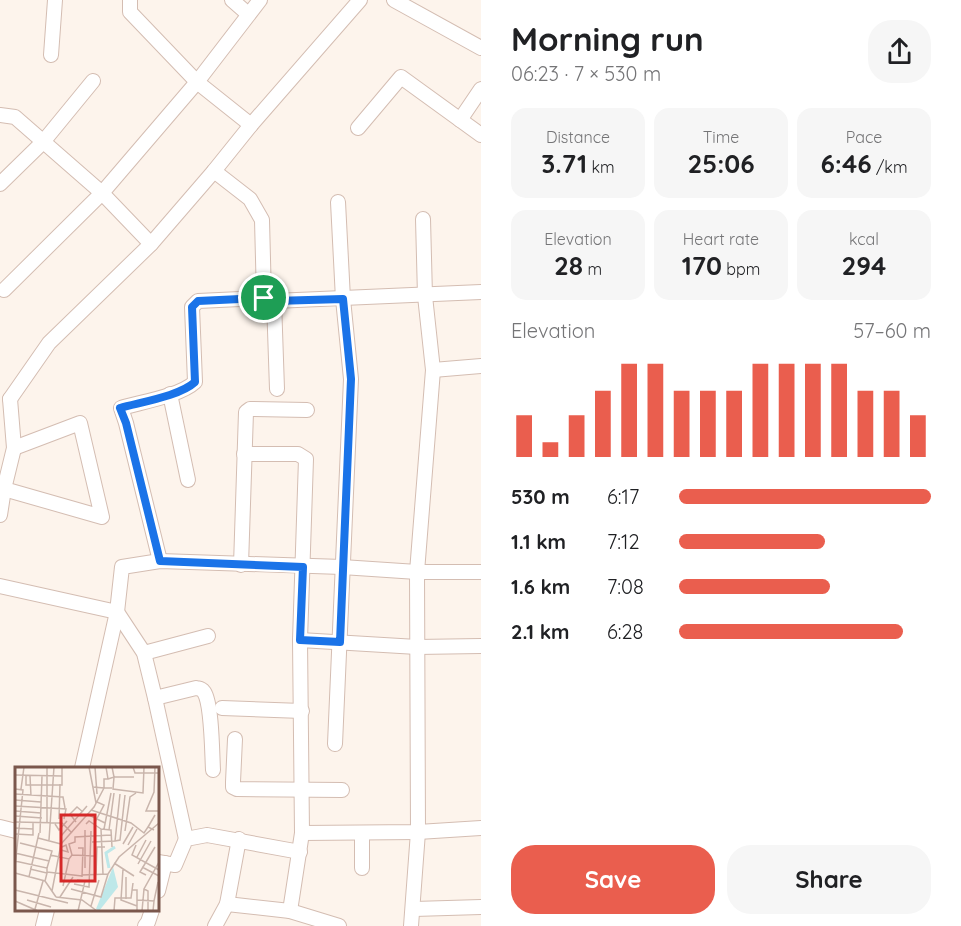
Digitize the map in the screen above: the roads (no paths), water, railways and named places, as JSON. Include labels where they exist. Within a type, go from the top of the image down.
[{"type":"street","points":[[51,55],[56,0]]},
{"type":"street","points":[[130,0],[130,12],[197,82],[251,125]]},
{"type":"street","points":[[232,0],[248,14]]},
{"type":"street","points":[[4,290],[102,193],[197,82],[260,0]]},
{"type":"street","points":[[394,0],[481,48]]},
{"type":"street","points":[[0,515],[14,448],[5,398],[49,343],[151,244],[358,1]]},
{"type":"street","points":[[358,128],[401,76],[481,135]]},
{"type":"street","points":[[0,184],[43,142],[93,81]]},
{"type":"street","points":[[460,120],[481,89]]},
{"type":"street","points":[[0,115],[15,117],[102,193],[151,244]]},
{"type":"street","points":[[214,171],[250,199],[262,220],[277,389]]},
{"type":"street","points":[[335,744],[351,379],[343,299],[338,202]]},
{"type":"street","points":[[411,926],[418,832],[417,572],[433,370],[425,296],[423,219]]},
{"type":"street","points":[[160,561],[126,423],[120,408],[170,394],[195,382],[192,307],[195,303],[198,301],[343,299],[481,292]]},
{"type":"street","points":[[433,370],[481,366]]},
{"type":"street","points":[[170,394],[188,480]]},
{"type":"street","points":[[241,565],[244,418],[246,412],[250,409],[307,410]]},
{"type":"street","points":[[4,489],[102,517],[80,423],[14,448]]},
{"type":"street","points":[[244,454],[298,454],[306,459],[300,640],[302,833],[290,911]]},
{"type":"street","points":[[82,767],[117,612],[122,567],[160,561],[417,572],[481,572]]},
{"type":"street","points":[[0,586],[117,612],[144,653],[186,839],[175,865],[161,862],[159,881]]},
{"type":"street","points":[[144,653],[208,636]]},
{"type":"street","points":[[300,640],[417,647],[481,646]]},
{"type":"street","points":[[155,698],[196,688],[202,689],[208,709],[213,770]]},
{"type":"street","points":[[222,708],[302,711]]},
{"type":"street","points":[[235,738],[233,787],[237,789],[342,790]]},
{"type":"street","points":[[0,827],[15,831]]},
{"type":"street","points":[[302,833],[418,832],[481,828]]},
{"type":"street","points":[[362,832],[362,868]]},
{"type":"street","points":[[186,839],[207,835],[239,839],[300,852]]},
{"type":"street","points":[[215,926],[227,904],[239,839]]},
{"type":"street","points":[[227,904],[290,911],[339,926]]},
{"type":"street","points":[[414,909],[481,907]]},
{"type":"street","points":[[43,926],[47,911]]},
{"type":"street","points":[[145,926],[151,911]]}]
